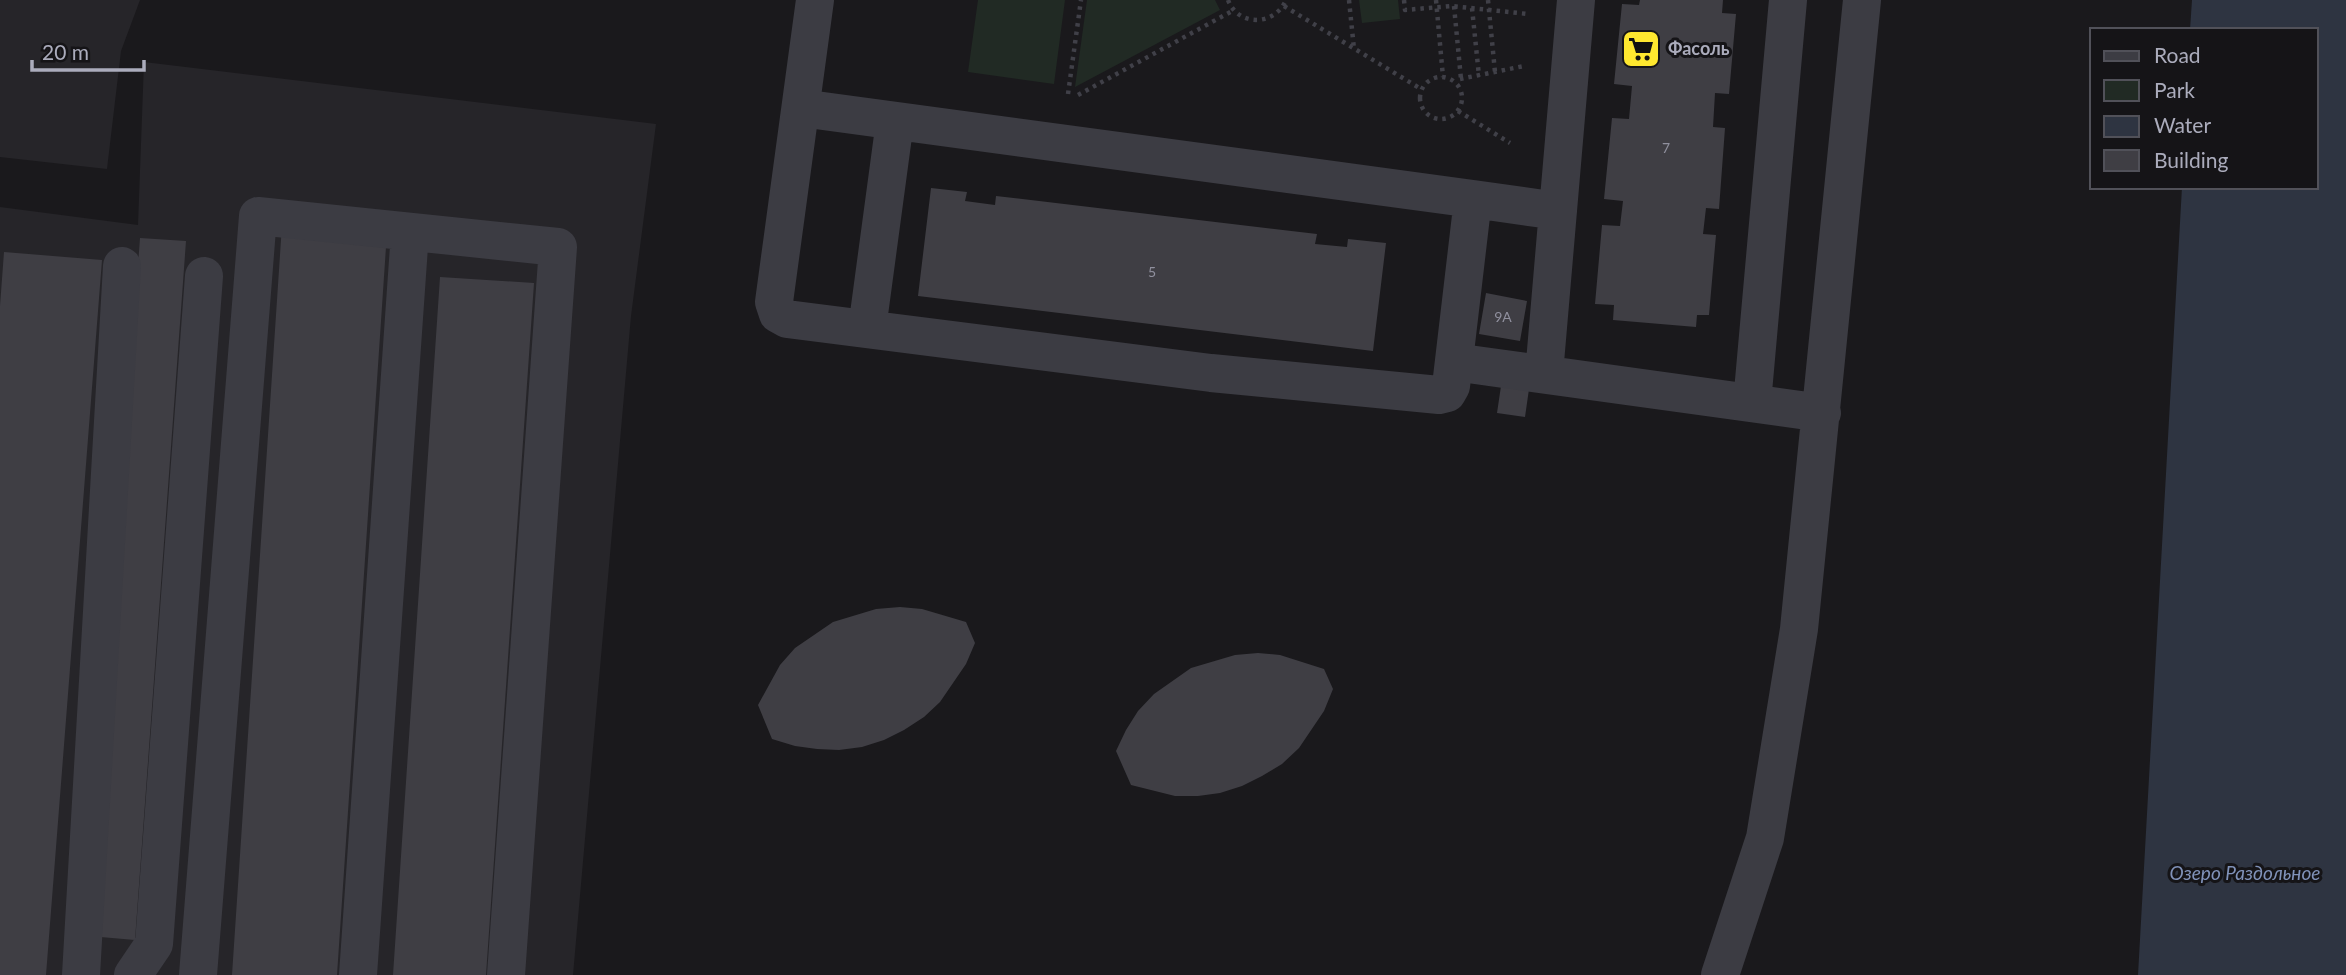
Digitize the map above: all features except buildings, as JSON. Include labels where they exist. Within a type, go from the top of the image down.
[{"type":"lane","points":[[816,0],[774,302],[778,314],[787,319],[1211,373],[1439,395],[1447,393],[1451,386],[1473,199]]},
{"type":"lane","points":[[1544,374],[1576,0]]},
{"type":"lane","points":[[1752,403],[1788,0]]},
{"type":"lane","points":[[1720,975],[1765,838],[1799,629],[1862,0]]},
{"type":"lane","points":[[801,108],[1558,211]]},
{"type":"lane","points":[[867,329],[895,121]]},
{"type":"lane","points":[[198,975],[258,216],[558,247],[506,975]]},
{"type":"lane","points":[[358,975],[410,232]]},
{"type":"lane","points":[[82,975],[122,266]]},
{"type":"lane","points":[[133,975],[154,944],[204,276]]},
{"type":"lane","points":[[1454,362],[1822,413]]},
{"type":"path","points":[[1068,94],[1080,0]]},
{"type":"path","points":[[1227,0],[1239,15],[1251,20],[1263,20],[1275,15],[1286,0]]},
{"type":"path","points":[[1349,0],[1354,49]]},
{"type":"path","points":[[1404,0],[1405,10],[1454,6],[1528,14]]},
{"type":"path","points":[[1436,0],[1443,77]]},
{"type":"path","points":[[1488,0],[1495,72]]},
{"type":"path","points":[[1284,6],[1421,89]]},
{"type":"path","points":[[1454,6],[1461,79]]},
{"type":"path","points":[[1472,8],[1479,75]]},
{"type":"path","points":[[1078,95],[1234,10]]},
{"type":"path","points":[[1452,81],[1524,66]]},
{"type":"path","points":[[1439,76],[1452,81],[1458,86],[1462,96],[1461,107],[1453,116],[1443,120],[1432,118],[1423,111],[1419,100],[1421,89],[1428,80],[1439,76]]},
{"type":"path","points":[[1458,111],[1510,143]]},
{"type":"shaded area","points":[[0,0],[140,0],[121,51],[107,169],[0,157]]},
{"type":"shaded area","points":[[144,62],[656,124],[631,316],[573,975],[0,975],[0,207],[138,225]]},
{"type":"green space","points":[[978,0],[1065,0],[1054,84],[968,72]]},
{"type":"green space","points":[[1087,0],[1215,0],[1220,10],[1075,87]]},
{"type":"green space","points":[[1359,0],[1398,0],[1400,19],[1362,23]]},
{"type":"water","name":"Озеро Раздольное","points":[[2192,0],[2346,0],[2346,975],[2138,975],[2182,189],[2318,189],[2318,28],[2190,28]]},
{"type":"place","name":"Фасоль","points":[[1641,49]]}]
